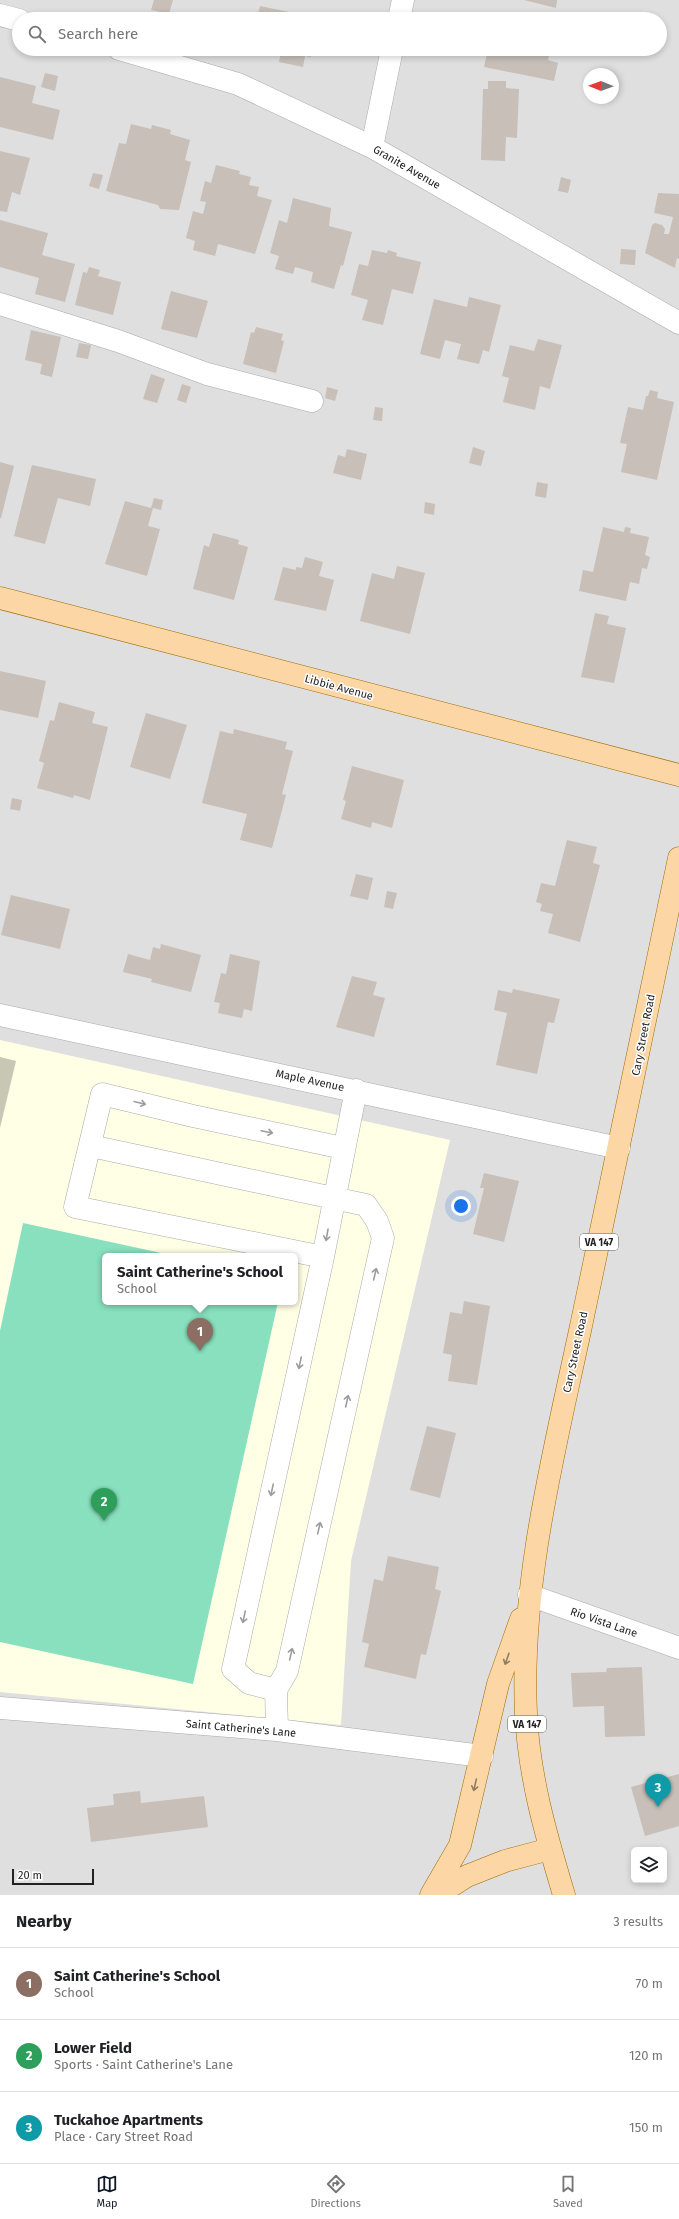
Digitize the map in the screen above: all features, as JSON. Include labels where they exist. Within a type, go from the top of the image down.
[{"type":"main road","name":"Libbie Avenue","points":[[0,598],[679,775]]},
{"type":"main road","name":"Cary Street Road","points":[[550,1849],[539,1813],[530,1765],[526,1713],[526,1655],[529,1596],[553,1456],[679,858]]},
{"type":"main road","points":[[431,1895],[460,1845],[498,1684],[529,1596]]},
{"type":"main road","points":[[437,1895],[466,1876],[505,1862],[550,1849]]},
{"type":"main road","name":"VA 147","points":[[550,1849],[564,1895]]},
{"type":"street","points":[[400,12],[403,0]]},
{"type":"street","points":[[0,15],[12,18]]},
{"type":"street","name":"Granite Avenue","points":[[143,56],[238,84],[372,147],[679,323]]},
{"type":"street","points":[[372,147],[391,56]]},
{"type":"street","points":[[0,304],[118,341],[207,374],[312,402]]},
{"type":"street","name":"Maple Avenue","points":[[0,1015],[356,1090],[619,1148]]},
{"type":"street","points":[[276,1690],[249,1683],[233,1669],[323,1257],[343,1148],[356,1090]]},
{"type":"street","points":[[323,1257],[75,1207],[91,1146],[102,1094],[193,1116],[343,1148]]},
{"type":"street","points":[[91,1146],[366,1205],[377,1221],[383,1238],[287,1671],[276,1690],[277,1730]]},
{"type":"street","name":"Rio Vista Lane","points":[[529,1596],[679,1648]]},
{"type":"street","name":"Saint Catherine's Lane","points":[[0,1708],[277,1730],[482,1756]]},
{"type":"shaded area","points":[[0,0],[679,0],[679,1895],[0,1895]]},
{"type":"shaded area","points":[[0,1040],[450,1140],[351,1561],[341,1725],[0,1692]]},
{"type":"shaded area","points":[[0,1057],[16,1061],[0,1128]]},
{"type":"green space","points":[[23,1223],[161,1253],[102,1253],[102,1305],[277,1305],[193,1684],[0,1642],[0,1331]]},
{"type":"building","points":[[154,0],[173,0],[170,12],[151,10]]},
{"type":"building","points":[[524,0],[557,0],[556,8]]},
{"type":"building","points":[[260,6],[290,12],[259,12]]},
{"type":"building","points":[[280,56],[305,56],[303,67],[279,62]]},
{"type":"building","points":[[486,56],[549,56],[548,60],[558,63],[554,81],[484,67]]},
{"type":"building","points":[[45,73],[58,76],[55,91],[41,87]]},
{"type":"building","points":[[0,77],[36,86],[32,103],[60,110],[53,140],[0,127]]},
{"type":"building","points":[[488,81],[506,81],[506,88],[519,89],[517,138],[506,137],[505,161],[481,160],[483,89],[488,89]]},
{"type":"building","points":[[131,124],[151,129],[152,125],[171,130],[170,134],[190,140],[185,160],[191,162],[179,210],[160,209],[158,205],[106,191],[119,143],[126,144]]},
{"type":"building","points":[[0,151],[30,158],[20,195],[12,192],[7,212],[0,211]]},
{"type":"building","points":[[216,165],[240,171],[239,174],[251,177],[249,185],[259,187],[257,196],[272,200],[255,254],[218,244],[215,256],[193,250],[195,241],[186,238],[193,211],[203,214],[206,202],[200,201],[205,181],[211,183]]},
{"type":"building","points":[[93,173],[103,175],[99,189],[89,186]]},
{"type":"building","points":[[561,177],[571,180],[568,193],[558,191]]},
{"type":"building","points":[[658,193],[679,194],[679,259],[677,258],[675,268],[645,253],[652,225],[655,223],[662,225],[665,229],[664,234],[669,234],[673,217],[654,213]]},
{"type":"building","points":[[293,198],[331,208],[329,226],[352,232],[343,266],[341,265],[334,289],[311,282],[313,272],[295,267],[293,274],[275,269],[279,256],[270,253],[279,220],[287,223]]},
{"type":"building","points":[[0,220],[48,233],[42,255],[75,264],[65,302],[35,294],[39,278],[0,267]]},
{"type":"building","points":[[621,249],[636,250],[635,265],[620,264]]},
{"type":"building","points":[[372,250],[387,253],[388,250],[397,253],[396,256],[421,262],[413,294],[392,289],[383,325],[362,320],[368,300],[351,295],[359,264],[368,266]]},
{"type":"building","points":[[89,267],[100,270],[98,276],[121,282],[113,315],[75,305],[83,272],[87,273]]},
{"type":"building","points":[[171,291],[208,301],[197,338],[161,329]]},
{"type":"building","points":[[469,297],[501,305],[489,352],[483,350],[479,364],[457,359],[461,344],[445,340],[440,359],[420,354],[434,299],[467,307]]},
{"type":"building","points":[[256,327],[283,334],[281,340],[284,341],[276,373],[243,364],[251,332],[254,333]]},
{"type":"building","points":[[31,330],[61,337],[52,377],[40,374],[42,364],[25,360]]},
{"type":"building","points":[[538,339],[562,345],[550,389],[540,386],[535,410],[503,402],[509,378],[502,376],[510,345],[534,351]]},
{"type":"building","points":[[79,343],[91,345],[88,359],[76,357]]},
{"type":"building","points":[[151,374],[165,379],[157,403],[143,399]]},
{"type":"building","points":[[182,384],[191,387],[186,403],[177,400]]},
{"type":"building","points":[[327,387],[338,390],[335,401],[325,398]]},
{"type":"building","points":[[650,390],[658,392],[657,398],[674,402],[657,480],[621,472],[627,444],[620,443],[628,407],[643,410],[646,396],[648,396]]},
{"type":"building","points":[[375,407],[383,408],[382,421],[373,420]]},
{"type":"building","points":[[473,447],[485,451],[481,466],[469,463]]},
{"type":"building","points":[[347,449],[367,454],[361,480],[333,473],[338,455],[345,457]]},
{"type":"building","points":[[0,462],[14,466],[1,518],[0,518]]},
{"type":"building","points":[[32,465],[96,479],[90,506],[58,498],[45,544],[14,536]]},
{"type":"building","points":[[537,482],[548,484],[546,498],[535,496]]},
{"type":"building","points":[[154,498],[163,500],[161,510],[153,508],[148,526],[160,529],[147,576],[105,564],[125,501],[151,508]]},
{"type":"building","points":[[425,502],[435,504],[434,515],[424,513]]},
{"type":"building","points":[[603,527],[624,532],[625,527],[631,528],[630,533],[649,537],[645,555],[650,557],[647,569],[642,568],[639,584],[630,582],[626,601],[579,591],[583,570],[593,572]]},
{"type":"building","points":[[213,533],[239,540],[238,544],[248,547],[234,600],[193,589],[204,545],[209,547]]},
{"type":"building","points":[[305,557],[323,562],[319,576],[334,580],[326,611],[274,600],[283,567],[296,570],[296,567],[302,568]]},
{"type":"building","points":[[397,566],[425,573],[410,634],[360,621],[372,573],[394,579]]},
{"type":"building","points":[[595,613],[609,616],[607,624],[626,628],[614,683],[581,677]]},
{"type":"building","points":[[0,671],[46,681],[38,718],[0,710]]},
{"type":"building","points":[[59,702],[95,712],[92,723],[108,727],[90,800],[74,795],[73,798],[37,788],[44,763],[39,761],[50,720],[54,721]]},
{"type":"building","points":[[146,713],[187,725],[170,779],[130,767]]},
{"type":"building","points":[[234,729],[287,742],[285,749],[293,751],[282,794],[286,795],[272,848],[240,840],[247,814],[202,803],[220,731],[233,734]]},
{"type":"building","points":[[352,766],[404,780],[392,828],[372,822],[371,828],[341,819],[346,801],[343,800]]},
{"type":"building","points":[[12,798],[22,800],[20,811],[10,809]]},
{"type":"building","points":[[567,840],[597,847],[593,863],[600,865],[580,942],[548,933],[553,914],[540,911],[542,904],[536,902],[541,883],[555,886]]},
{"type":"building","points":[[356,874],[373,878],[368,900],[350,896]]},
{"type":"building","points":[[387,891],[397,893],[393,909],[384,907]]},
{"type":"building","points":[[11,895],[70,909],[60,949],[1,935]]},
{"type":"building","points":[[161,944],[201,955],[191,992],[151,982],[152,979],[123,972],[128,954],[150,960],[153,947],[160,949]]},
{"type":"building","points":[[230,954],[260,961],[252,1011],[244,1009],[242,1018],[218,1013],[220,1003],[214,1002],[221,973],[226,974]]},
{"type":"building","points":[[352,976],[377,982],[373,995],[385,998],[374,1037],[336,1027]]},
{"type":"building","points":[[513,989],[560,999],[554,1023],[548,1022],[537,1074],[496,1065],[507,1013],[494,1010],[498,990],[512,993]]},
{"type":"building","points":[[484,1173],[519,1181],[504,1242],[473,1234],[484,1188],[480,1188]]},
{"type":"building","points":[[464,1301],[490,1306],[477,1385],[448,1381],[452,1355],[443,1353],[450,1312],[462,1314]]},
{"type":"building","points":[[427,1426],[456,1433],[440,1498],[410,1490]]},
{"type":"building","points":[[388,1556],[439,1567],[435,1589],[441,1591],[426,1655],[421,1654],[416,1679],[364,1667],[369,1644],[362,1642],[374,1579],[383,1581]]},
{"type":"building","points":[[642,1667],[645,1736],[605,1737],[604,1706],[573,1707],[571,1673],[606,1672],[607,1668]]},
{"type":"building","points":[[679,1774],[679,1826],[645,1836],[631,1787]]},
{"type":"building","points":[[140,1791],[141,1803],[204,1796],[208,1827],[91,1842],[87,1808],[114,1805],[113,1794]]},
{"type":"place","name":"Saint Catherine's School","points":[[200,1351]]},
{"type":"place","name":"Lower Field","points":[[104,1521]]},
{"type":"place","name":"Tuckahoe Apartments","points":[[658,1807]]}]
